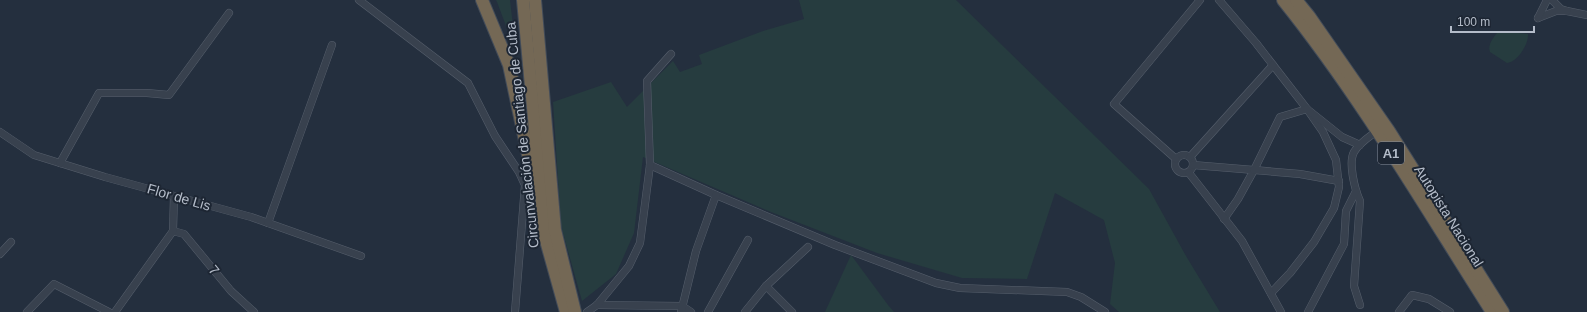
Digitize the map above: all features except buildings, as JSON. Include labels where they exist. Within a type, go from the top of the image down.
[{"type":"highway","points":[[482,0],[510,64],[534,184],[550,234]]},
{"type":"highway","name":"Circunvalación de Santiago de Cuba","points":[[523,0],[550,234],[566,312]]},
{"type":"highway","name":"Circunvalación de Santiago de Cuba","points":[[535,0],[550,234],[575,312]]},
{"type":"highway","points":[[539,0],[540,64]]},
{"type":"highway","name":"Autopista Nacional","points":[[1283,0],[1308,31],[1377,131],[1492,312]]},
{"type":"highway","name":"Autopista Nacional","points":[[1296,0],[1314,22],[1389,131],[1503,312]]},
{"type":"street","points":[[359,0],[468,83],[495,136],[519,172],[525,185],[515,312]]},
{"type":"street","points":[[1176,159],[1114,104],[1200,0]]},
{"type":"street","points":[[1219,0],[1256,43],[1307,109],[1323,132],[1336,160],[1339,181],[1334,208],[1314,242],[1290,273],[1271,293]]},
{"type":"street","points":[[1547,0],[1538,18],[1556,11],[1567,11]]},
{"type":"street","points":[[1552,0],[1561,9],[1587,15]]},
{"type":"street","points":[[60,163],[99,93],[169,95],[229,13]]},
{"type":"street","points":[[268,222],[332,45]]},
{"type":"street","points":[[587,312],[597,305],[629,266],[640,243],[650,165],[647,81],[670,54]]},
{"type":"street","points":[[1190,157],[1273,65]]},
{"type":"street","points":[[1307,109],[1342,137],[1360,145]]},
{"type":"street","points":[[1224,219],[1238,199],[1254,170],[1280,117],[1307,109]]},
{"type":"street","points":[[1360,305],[1354,286],[1360,201],[1356,191],[1352,160],[1353,154],[1360,145],[1377,131]]},
{"type":"street","name":"Flor de Lis","points":[[0,132],[34,155],[268,222],[361,256]]},
{"type":"street","points":[[1190,157],[1181,155],[1176,159],[1174,165],[1177,171],[1182,174],[1188,173],[1193,165]]},
{"type":"street","points":[[1190,157],[1193,165]]},
{"type":"street","points":[[650,165],[716,195],[848,251],[936,283],[960,288],[1067,292],[1082,297],[1105,312]]},
{"type":"street","points":[[1193,165],[1300,174],[1339,181]]},
{"type":"street","points":[[519,172],[534,184]]},
{"type":"street","points":[[1188,173],[1242,241],[1281,312]]},
{"type":"street","points":[[1308,312],[1344,244],[1346,210],[1356,191]]},
{"type":"street","points":[[681,309],[696,251],[716,195]]},
{"type":"street","points":[[115,312],[173,231],[174,196]]},
{"type":"street","name":"7","points":[[173,231],[184,234],[231,291],[254,312]]},
{"type":"street","points":[[708,312],[748,240]]},
{"type":"street","points":[[0,254],[11,242]]},
{"type":"street","points":[[745,312],[766,286],[808,247]]},
{"type":"street","points":[[27,312],[54,284],[109,312]]},
{"type":"street","points":[[766,286],[792,312]]},
{"type":"street","points":[[1399,312],[1412,295],[1429,299],[1450,312]]},
{"type":"street","points":[[597,305],[681,309],[691,312]]},
{"type":"green space","points":[[496,0],[510,0],[516,52],[497,2]]},
{"type":"green space","points":[[799,0],[956,0],[1149,189],[1186,256],[1220,312],[1119,312],[1110,304],[1115,263],[1104,220],[1055,193],[1027,279],[962,278],[877,253],[771,212],[643,157],[634,233],[616,274],[582,301],[561,226],[553,102],[611,82],[627,107],[673,61],[680,72],[702,64],[699,55],[763,31],[804,19]]},
{"type":"green space","points":[[1499,31],[1528,34],[1527,42],[1522,52],[1511,62],[1507,63],[1490,52],[1489,46]]},
{"type":"green space","points":[[851,255],[888,305],[894,312],[825,312]]}]
